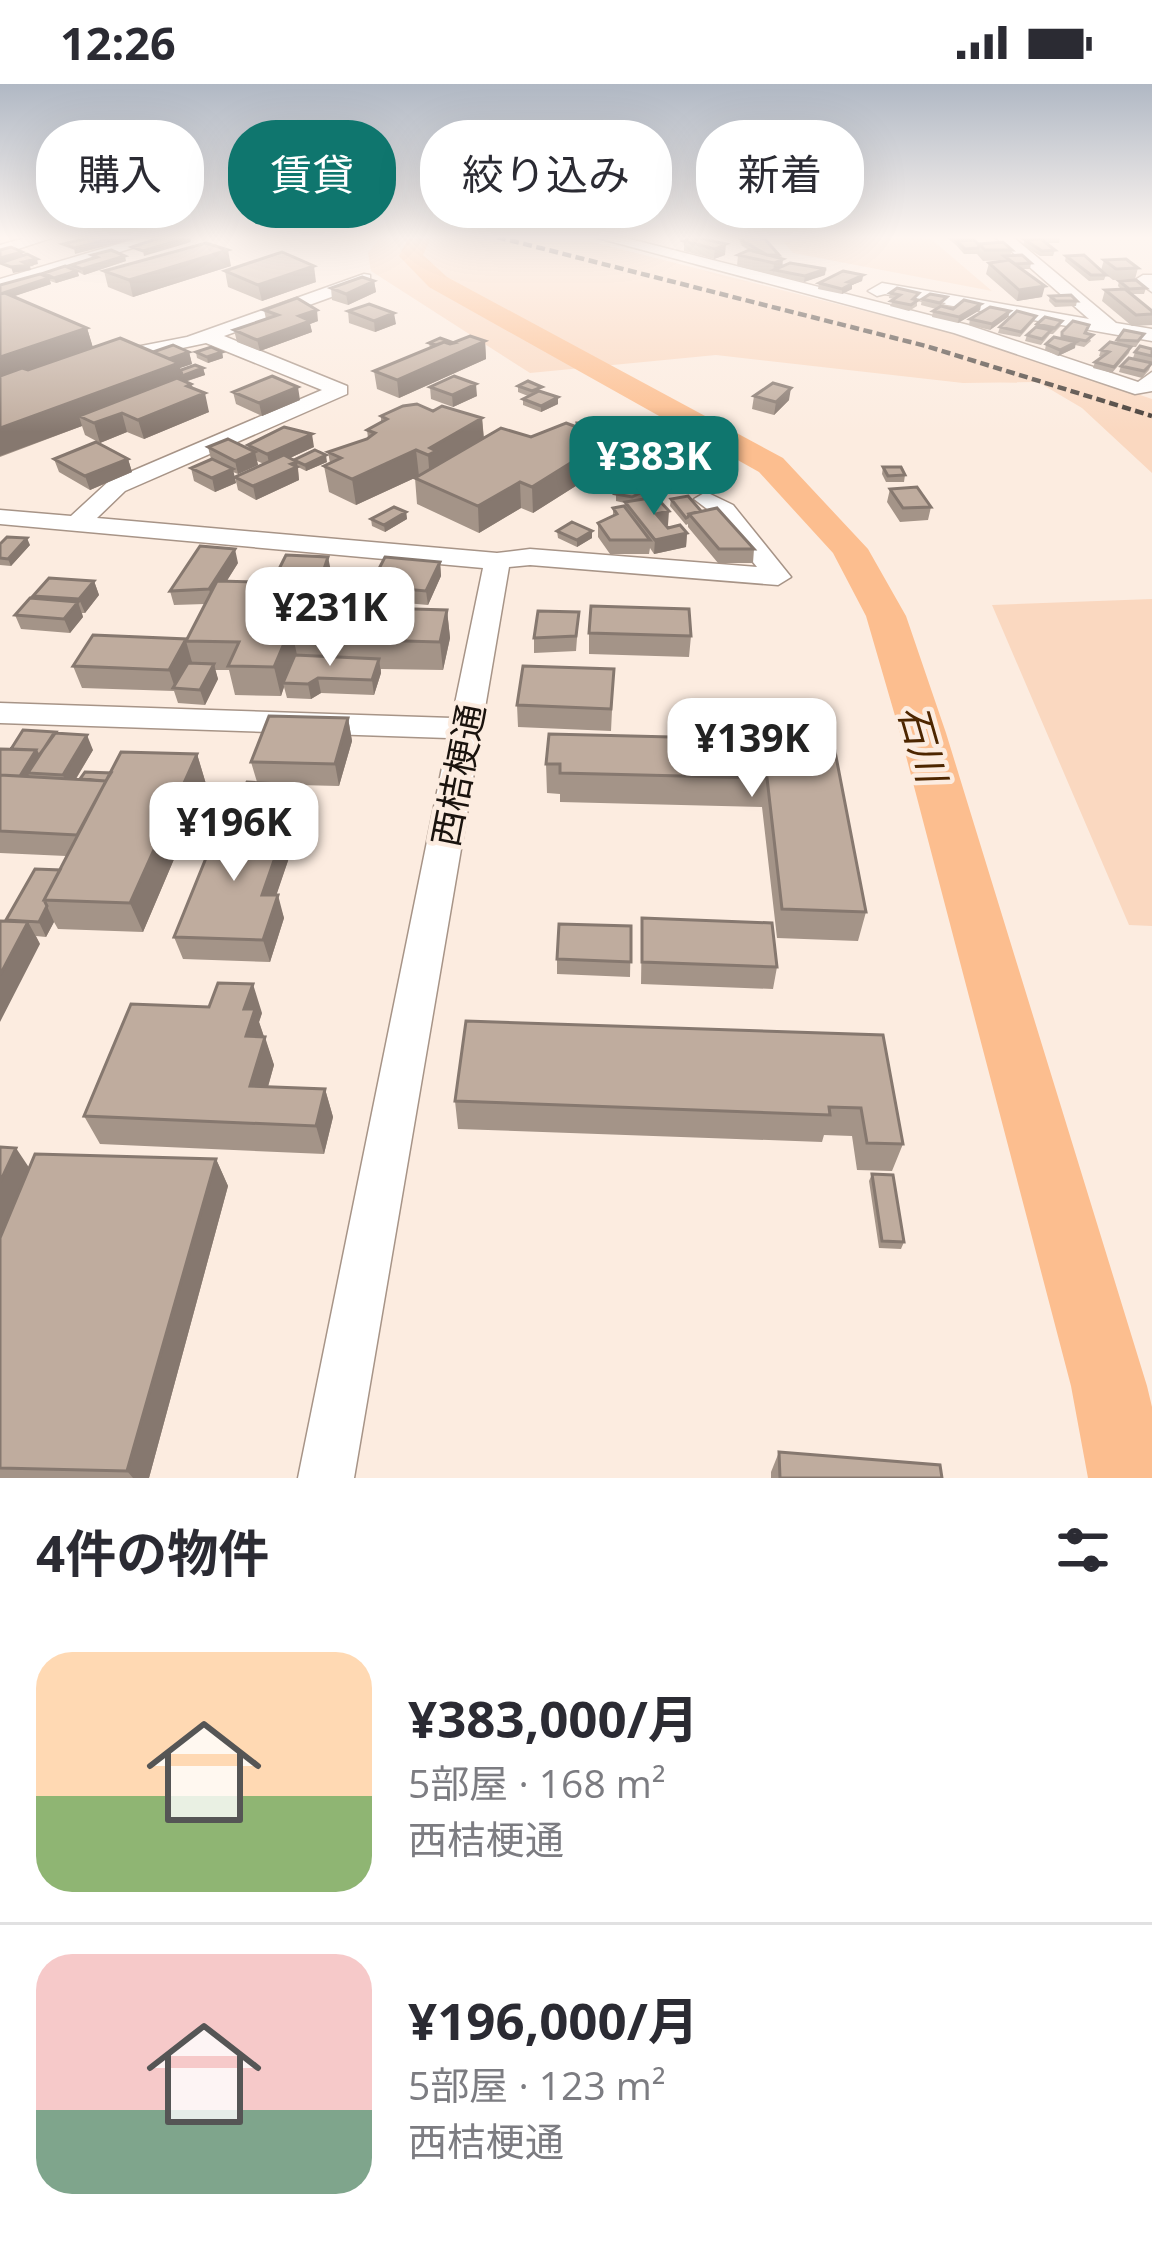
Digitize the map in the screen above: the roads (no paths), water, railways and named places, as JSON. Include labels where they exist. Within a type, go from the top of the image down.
[{"type":"street","points":[[85,365],[125,351],[206,336],[300,302]]},
{"type":"street","points":[[856,302],[961,329],[1093,341],[1152,334]]},
{"type":"street","points":[[938,302],[1093,341]]},
{"type":"street","points":[[1059,302],[1142,390],[1152,378]]},
{"type":"street","points":[[1018,306],[1093,341]]},
{"type":"street","points":[[77,524],[117,486],[340,391],[206,336]]},
{"type":"street","points":[[0,517],[496,562],[530,557],[778,577],[724,510],[706,499]]},
{"type":"street","name":"西桔梗通","points":[[326,1478],[496,562]]},
{"type":"street","points":[[0,713],[467,729]]},
{"type":"waterway","name":"石川","points":[[474,302],[771,465],[849,549],[886,616],[923,733],[1109,1386],[1128,1478]]},
{"type":"railway","points":[[753,302],[926,346],[1152,416]]}]
